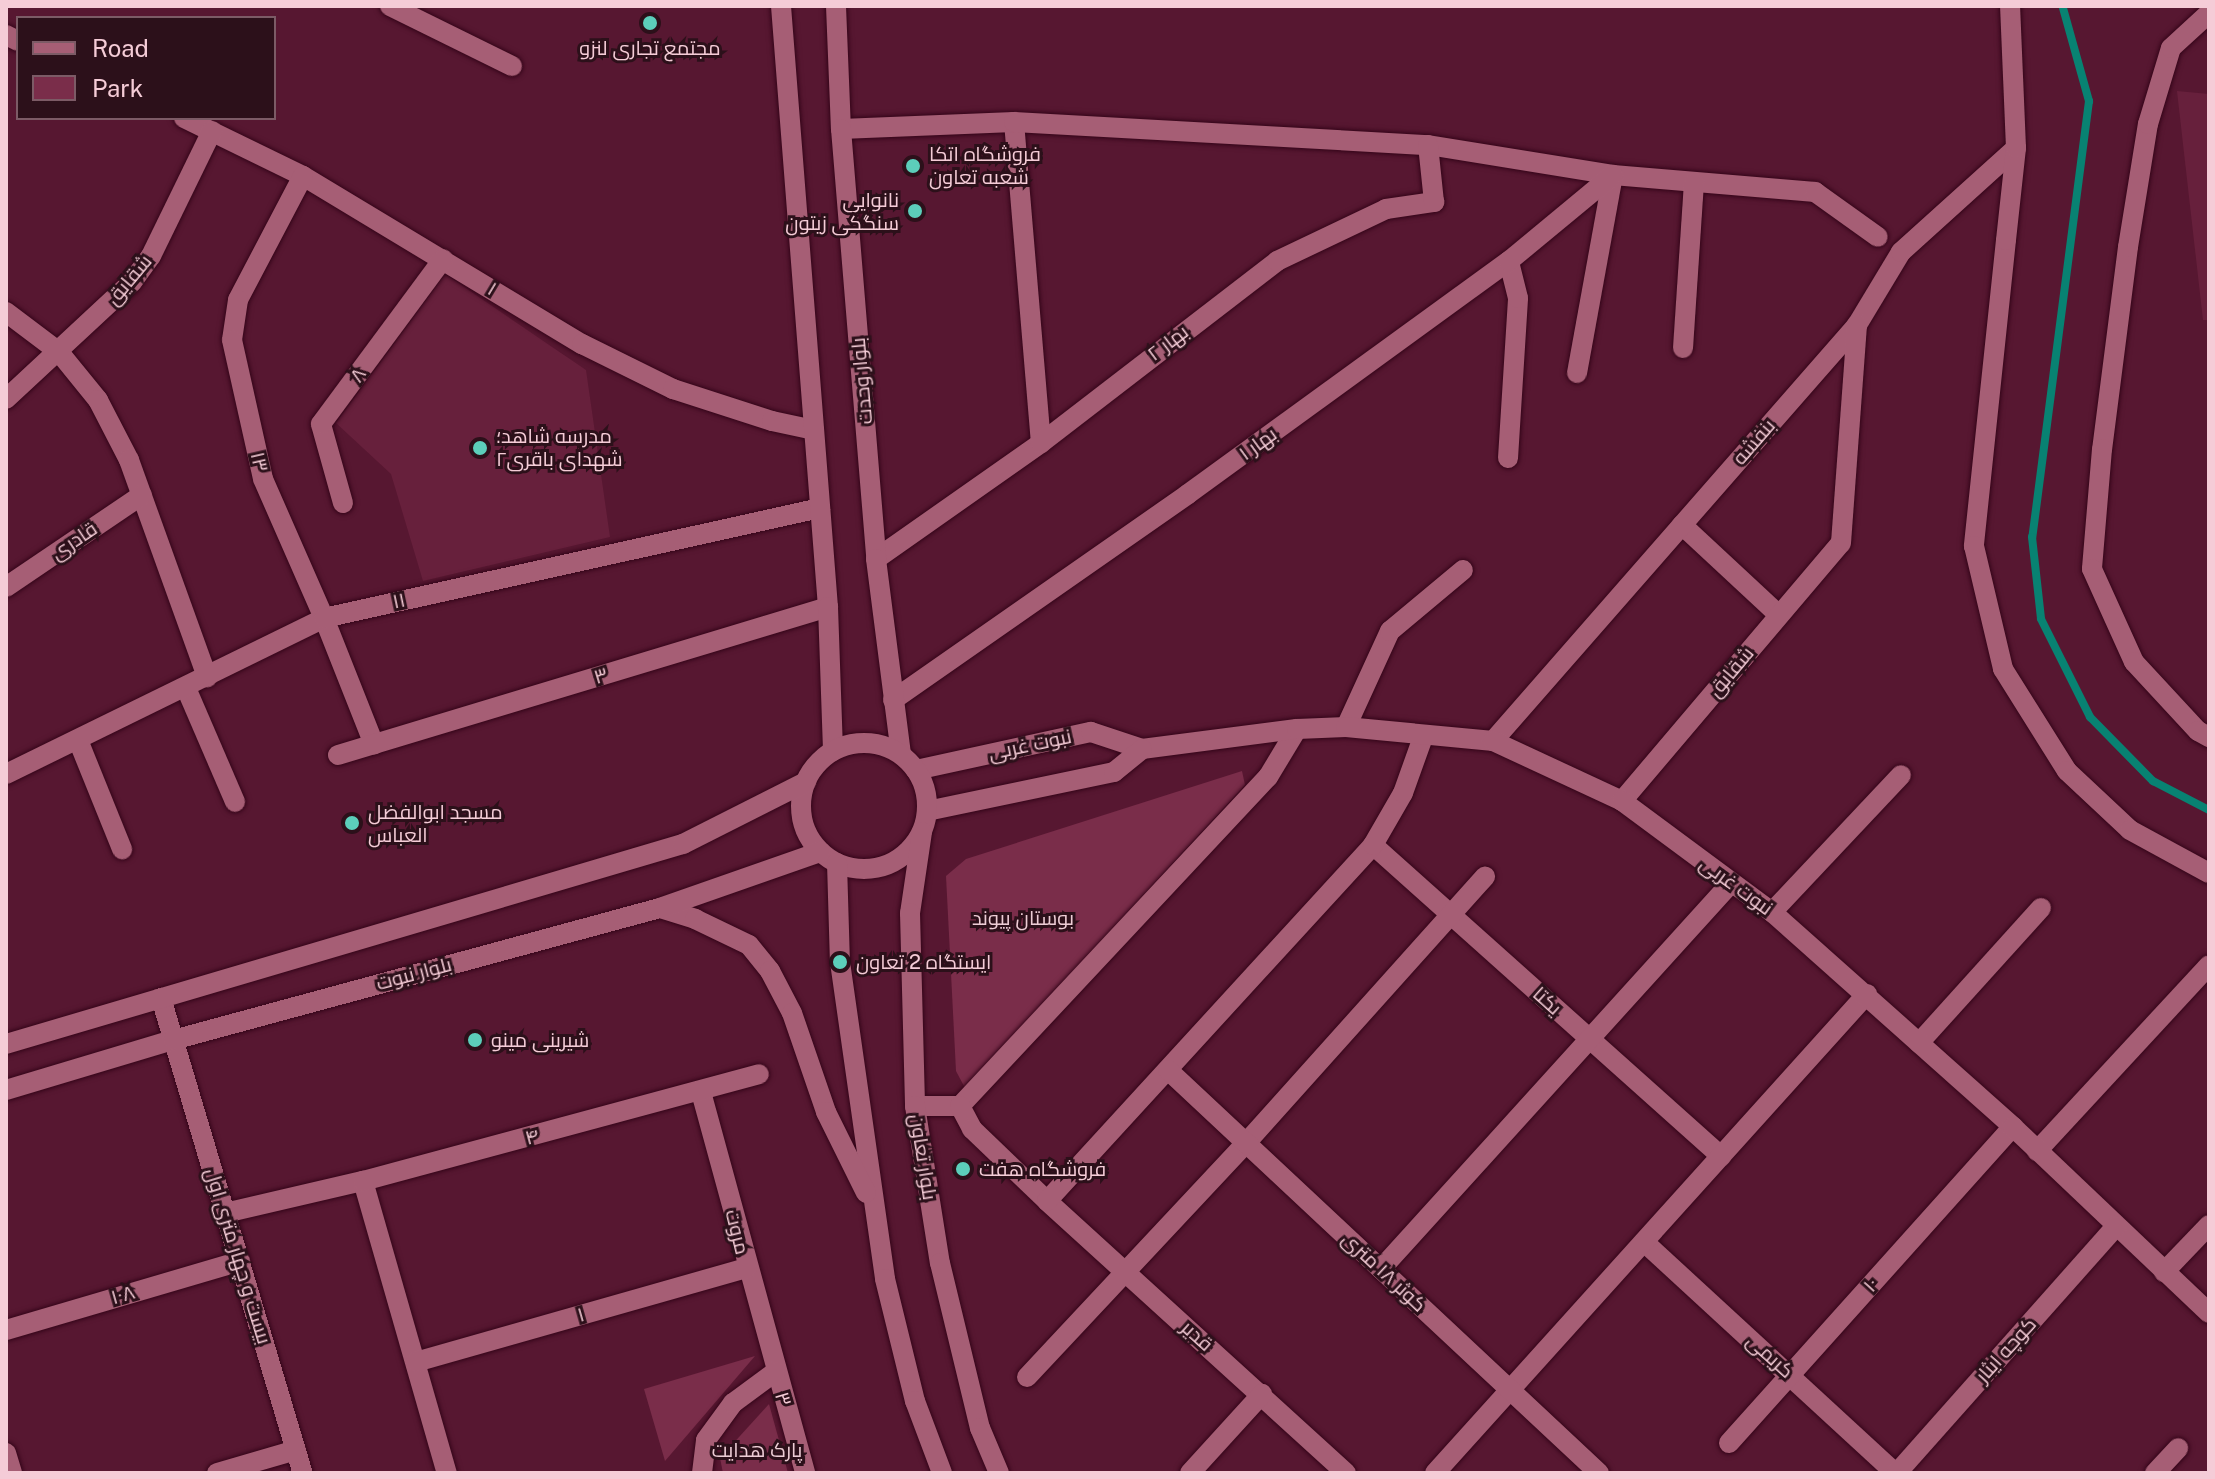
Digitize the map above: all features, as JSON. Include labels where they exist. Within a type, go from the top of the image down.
[{"type":"street","points":[[390,6],[512,66]]},
{"type":"street","points":[[781,6],[828,607],[833,751]]},
{"type":"street","points":[[2010,6],[2016,148],[1974,546],[2003,669],[2067,771],[2130,830],[2209,873]]},
{"type":"street","name":"بلوار وحدت","points":[[838,9],[841,129],[876,559],[901,754]]},
{"type":"street","points":[[2209,13],[2197,20],[2171,48],[2148,124],[2128,247],[2102,449],[2092,569],[2134,662],[2198,731],[2209,737]]},
{"type":"street","name":"۱","points":[[188,120],[303,176],[582,344],[673,389],[772,421],[814,430]]},
{"type":"street","points":[[841,129],[1014,122],[1428,145],[1613,175],[1815,192],[1878,237]]},
{"type":"street","points":[[1014,122],[1041,443]]},
{"type":"street","name":"شقایق","points":[[6,399],[132,282],[151,256],[212,131]]},
{"type":"street","name":"بهار ۲","points":[[876,559],[1041,443],[1277,261],[1386,209],[1434,202],[1428,145]]},
{"type":"street","name":"بنفشه","points":[[1493,741],[1857,325],[1901,252],[2016,148]]},
{"type":"street","points":[[1577,373],[1613,175]]},
{"type":"street","name":"بهار ۱","points":[[893,700],[1188,494],[1509,261],[1613,175]]},
{"type":"street","name":"۱۳","points":[[303,176],[238,300],[232,340],[263,479],[324,618],[374,744]]},
{"type":"street","points":[[1683,348],[1694,183]]},
{"type":"street","name":"۸","points":[[343,503],[321,424],[443,259]]},
{"type":"street","points":[[1508,458],[1518,298],[1509,261]]},
{"type":"street","points":[[6,312],[59,352],[98,400],[129,460],[207,677]]},
{"type":"street","name":"شقایق","points":[[1622,801],[1841,543],[1857,325]]},
{"type":"street","name":"قادری","points":[[6,587],[142,495]]},
{"type":"street","name":"۱۱","points":[[6,774],[324,618],[820,508]]},
{"type":"street","points":[[1682,525],[1779,615]]},
{"type":"street","points":[[1346,727],[1390,631],[1463,570]]},
{"type":"street","name":"۳","points":[[338,755],[828,607]]},
{"type":"street","points":[[186,688],[235,802]]},
{"type":"street","name":"نبوت غربی","points":[[916,770],[1091,732],[1142,749],[1297,729],[1346,727],[1423,737],[1493,741],[1622,801],[1772,912],[2013,1127],[2209,1313]]},
{"type":"street","points":[[915,1106],[960,1106],[1268,777],[1297,729]]},
{"type":"street","points":[[1047,1201],[1373,845],[1403,793],[1423,737]]},
{"type":"street","points":[[78,740],[122,849]]},
{"type":"street","points":[[867,743],[901,754],[916,770],[925,789],[927,811],[922,832],[911,848],[895,861],[876,868],[856,869],[829,858],[810,840],[801,811],[806,782],[817,764],[833,751],[867,743]]},
{"type":"street","name":"نبوت غربی","points":[[927,811],[1114,772],[1142,749]]},
{"type":"street","points":[[1772,912],[1901,775]]},
{"type":"street","points":[[6,1044],[683,844],[806,782]]},
{"type":"street","name":"بلوار تعاون","points":[[922,832],[910,913],[915,1106],[940,1263],[980,1428],[999,1473]]},
{"type":"street","name":"یکتا","points":[[1373,845],[1721,1156]]},
{"type":"street","points":[[829,858],[840,962],[885,1279],[915,1401],[942,1473]]},
{"type":"street","name":"بلوار نبوت","points":[[6,1090],[173,1040],[660,908],[829,858]]},
{"type":"street","points":[[1027,1377],[1246,1143],[1485,877]]},
{"type":"street","points":[[1381,1269],[1587,1037],[1731,883]]},
{"type":"street","points":[[660,908],[708,924],[749,945],[770,971],[792,1013],[826,1112],[874,1209]]},
{"type":"street","points":[[1919,1043],[2041,908]]},
{"type":"street","points":[[2037,1151],[2209,965]]},
{"type":"street","points":[[1435,1473],[1867,994]]},
{"type":"street","name":"بیست و چهار متری اول","points":[[161,998],[303,1473]]},
{"type":"street","name":"کوثر ۱۸ متری","points":[[1168,1070],[1599,1473]]},
{"type":"street","name":"۴","points":[[225,1213],[363,1181],[759,1074]]},
{"type":"street","name":"مروت","points":[[701,1092],[775,1372]]},
{"type":"street","name":"قدیر","points":[[960,1106],[972,1129],[1047,1201],[1346,1473]]},
{"type":"street","name":"۱۰","points":[[1729,1443],[2013,1127]]},
{"type":"street","points":[[363,1181],[447,1473]]},
{"type":"street","points":[[2164,1272],[2209,1225]]},
{"type":"street","name":"کوچه ایثار","points":[[1896,1473],[2116,1226]]},
{"type":"street","name":"کریمی","points":[[1644,1242],[1896,1473]]},
{"type":"street","name":"۱۰۸","points":[[6,1330],[240,1261]]},
{"type":"street","name":"۱","points":[[416,1362],[747,1268]]},
{"type":"street","points":[[701,1473],[706,1440],[733,1403],[775,1372]]},
{"type":"street","name":"۳","points":[[775,1372],[805,1473]]},
{"type":"street","points":[[1190,1473],[1262,1394]]},
{"type":"street","points":[[2155,1473],[2178,1448]]},
{"type":"street","points":[[217,1473],[296,1450]]},
{"type":"street","points":[[6,1453],[12,1473]]},
{"type":"shaded area","points":[[2177,91],[2209,94],[2209,320],[2203,320]]},
{"type":"shaded area","name":"مدرسه شاهد؛ شهدای باقری۲","points":[[445,274],[586,370],[610,537],[423,581],[391,474],[336,423]]},
{"type":"green space","name":"بوستان پیوند","points":[[1242,771],[1245,785],[965,1088],[956,1071],[946,876],[966,859]]},
{"type":"green space","points":[[755,1356],[665,1461],[644,1389]]},
{"type":"green space","name":"پارک‌ هدایت","points":[[769,1404],[788,1473],[723,1473],[720,1458]]},
{"type":"waterway","points":[[2063,8],[2089,101],[2032,537],[2041,619],[2090,717],[2153,781],[2209,810]]},
{"type":"place","name":"مجتمع تجاری لنزو","points":[[650,23]]},
{"type":"place","name":"فروشگاه اتکا شعبه تعاون","points":[[913,166]]},
{"type":"place","name":"نانوایی سنگکی زیتون","points":[[915,211]]},
{"type":"place","name":"مدرسه شاهد؛ شهدای باقری۲","points":[[480,448]]},
{"type":"place","name":"مسجد ابوالفضل العباس","points":[[352,823]]},
{"type":"place","name":"ایستگاه 2 تعاون","points":[[840,962]]},
{"type":"place","name":"شیرینی مینو","points":[[475,1040]]},
{"type":"place","name":"فروشگاه هفت","points":[[963,1169]]}]
